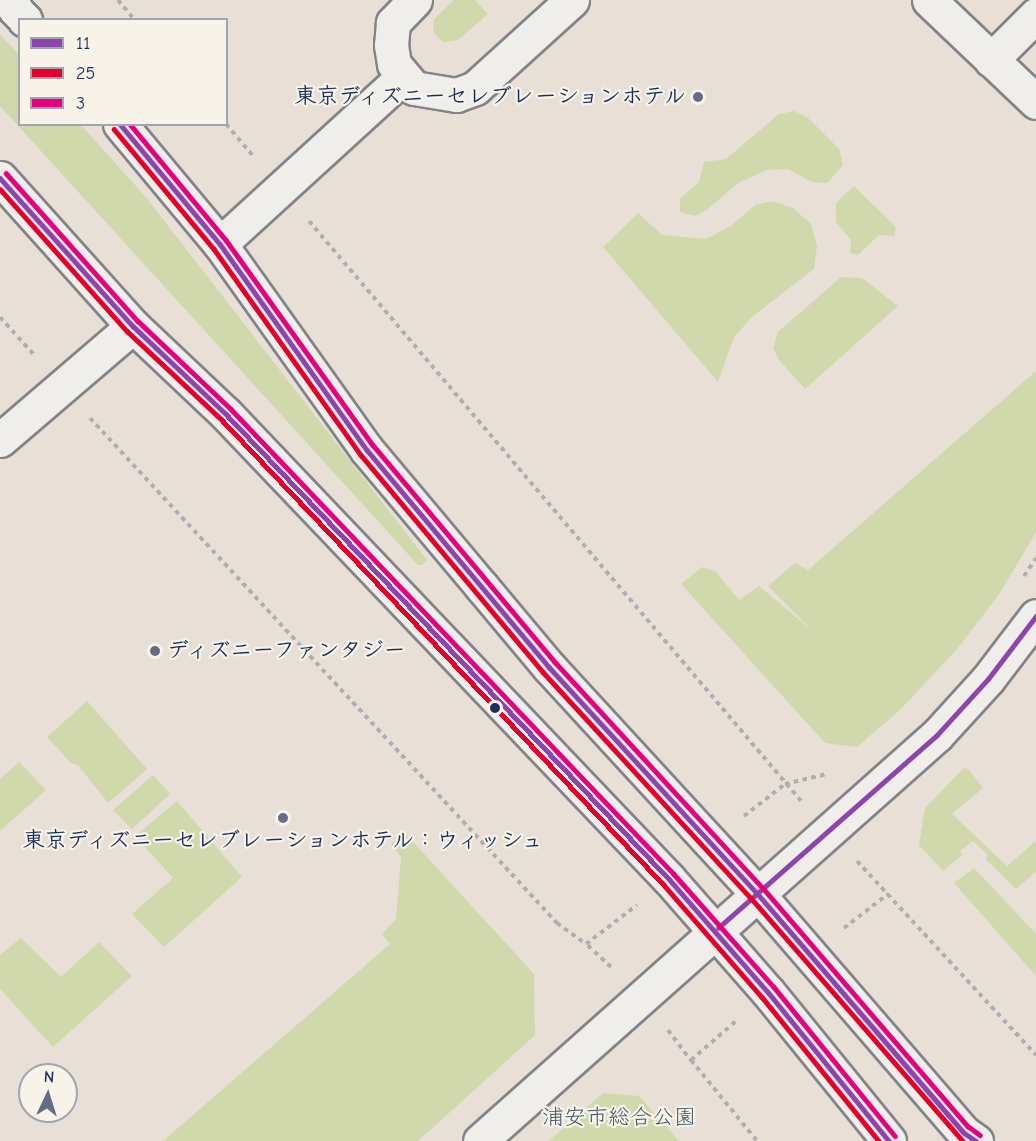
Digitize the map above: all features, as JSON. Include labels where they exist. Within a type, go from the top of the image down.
[{"type":"street","points":[[7,0],[23,18]]},
{"type":"street","points":[[416,0],[393,23],[391,45],[394,64],[414,88],[431,93],[456,95],[475,87],[572,0]]},
{"type":"street","points":[[929,0],[1036,102]]},
{"type":"street","points":[[992,60],[1036,15]]},
{"type":"street","points":[[220,244],[403,77]]},
{"type":"street","points":[[122,126],[220,244],[367,450],[549,667],[757,892],[963,1132],[976,1141]]},
{"type":"street","points":[[0,178],[133,326],[226,414],[716,930],[889,1141]]},
{"type":"street","points":[[0,440],[133,326]]},
{"type":"street","points":[[480,1141],[757,892],[937,735],[988,679],[1036,616]]},
{"type":"path","points":[[118,0],[133,18]]},
{"type":"path","points":[[228,126],[777,775],[1036,1055]]},
{"type":"path","points":[[0,317],[557,923],[586,944]]},
{"type":"path","points":[[691,1060],[757,1141]]},
{"type":"green space","points":[[454,0],[475,0],[488,14],[458,40],[443,42],[433,32],[434,19]]},
{"type":"green space","points":[[0,34],[18,54],[18,126],[0,106]]},
{"type":"green space","points":[[794,111],[807,117],[839,149],[843,165],[827,183],[812,182],[788,169],[767,170],[738,183],[708,209],[694,216],[680,212],[680,199],[699,182],[704,162],[726,159],[779,114]]},
{"type":"green space","points":[[18,126],[82,126],[145,196],[427,560],[423,565],[418,565]]},
{"type":"green space","points":[[854,186],[896,227],[894,236],[879,235],[858,255],[850,253],[851,240],[836,222],[836,203]]},
{"type":"green space","points":[[773,201],[793,208],[811,224],[817,246],[814,269],[753,316],[734,337],[718,382],[603,247],[638,213],[662,235],[706,239],[731,226],[755,205]]},
{"type":"green space","points":[[841,277],[862,278],[898,306],[805,389],[779,360],[773,348],[778,332]]},
{"type":"green space","points":[[1036,371],[1036,532],[1000,593],[958,648],[901,709],[857,747],[825,743],[681,584],[702,567],[716,572],[739,600],[759,586],[813,631],[768,586],[795,563],[808,570]]},
{"type":"green space","points":[[87,701],[147,769],[108,803],[78,765],[71,763],[47,737]]},
{"type":"green space","points":[[19,762],[46,790],[0,831],[0,779]]},
{"type":"green space","points":[[964,768],[968,769],[983,788],[952,814],[1007,866],[1036,841],[1036,872],[1016,889],[986,859],[988,855],[973,841],[960,851],[962,855],[943,871],[919,845],[925,808]]},
{"type":"green space","points":[[153,775],[170,794],[132,829],[113,810]]},
{"type":"green space","points":[[177,801],[242,877],[164,947],[132,914],[173,878],[135,836]]},
{"type":"green space","points":[[404,832],[534,974],[535,1035],[418,1141],[163,1141],[390,944],[382,934],[396,919],[401,857],[391,844]]},
{"type":"green space","points":[[974,868],[1036,934],[1036,976],[954,883]]},
{"type":"green space","points":[[21,938],[61,977],[99,942],[132,976],[53,1047],[0,989],[0,955]]},
{"type":"green space","name":"浦安市総合公園","points":[[603,1093],[639,1096],[679,1141],[549,1141]]},
{"type":"transit line","name":"11","points":[[122,126],[220,244],[367,450],[549,667],[757,893],[963,1132],[976,1141]]},
{"type":"transit line","name":"3","points":[[132,126],[226,240],[373,445],[555,662],[763,888],[968,1126],[980,1135]]},
{"type":"transit line","name":"25","points":[[114,129],[214,249],[361,455],[543,672],[751,898],[963,1141]]},
{"type":"transit line","name":"3","points":[[6,173],[138,321],[231,409],[674,874],[774,987],[895,1136]]},
{"type":"transit line","name":"11","points":[[0,178],[133,326],[226,414],[669,879],[768,992],[889,1141]]},
{"type":"transit line","name":"25","points":[[0,189],[127,331],[221,419],[663,884],[762,997],[879,1141]]},
{"type":"transit line","name":"11","points":[[718,928],[937,735],[988,679],[1036,616]]},
{"type":"place","name":"東京ディズニーセレブレーションホテル","points":[[698,97]]},
{"type":"place","name":"ディズニーファンタジー","points":[[155,651]]},
{"type":"place","name":"東京ディズニーセレブレーションホテル：ウィッシュ","points":[[283,818]]}]
